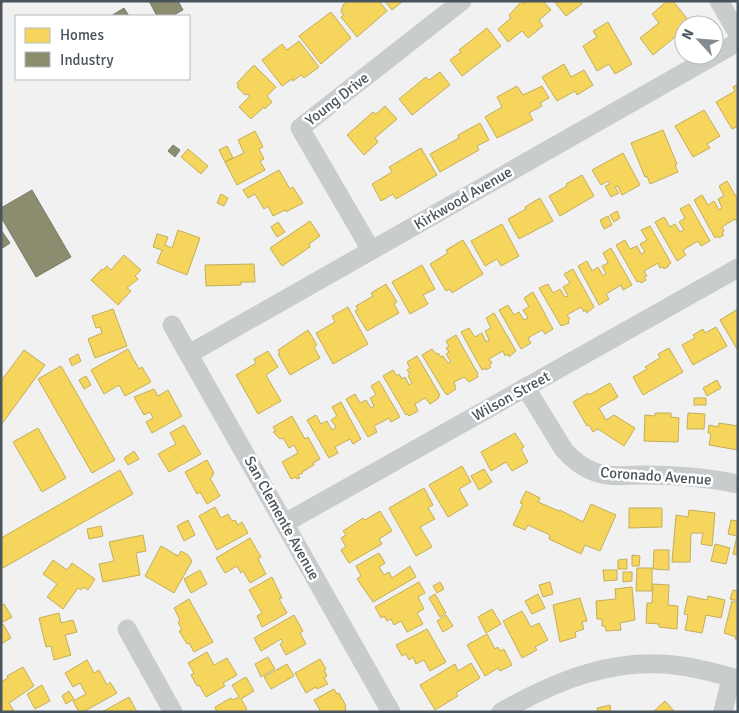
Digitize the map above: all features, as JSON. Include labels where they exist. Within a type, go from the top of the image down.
[{"type":"street","name":"Young Drive","points":[[371,250],[300,128],[462,1]]},
{"type":"street","points":[[719,1],[738,34]]},
{"type":"street","name":"Kirkwood Avenue","points":[[189,354],[738,42]]},
{"type":"street","name":"Wilson Street","points":[[285,523],[738,268]]},
{"type":"street","name":"San Clemente Avenue","points":[[172,325],[391,712]]},
{"type":"street","name":"Coronado Avenue","points":[[526,388],[564,450],[571,458],[591,471],[606,475],[704,478],[738,484]]},
{"type":"street","points":[[126,628],[173,712]]},
{"type":"street","points":[[501,712],[540,690],[566,679],[604,669],[655,664],[680,666],[734,678],[723,712]]},
{"type":"building: Homes","points":[[348,1],[379,1],[387,11],[357,37],[341,17],[344,15],[341,12],[343,5]]},
{"type":"building: Homes","points":[[385,1],[403,1],[392,10]]},
{"type":"building: Homes","points":[[522,1],[524,4],[527,1],[543,1],[551,10],[539,20],[543,26],[528,38],[522,31],[508,42],[498,29],[511,18],[509,15]]},
{"type":"building: Homes","points":[[554,1],[580,1],[582,4],[566,16]]},
{"type":"building: Homes","points":[[667,1],[673,1],[684,15],[674,15],[674,38],[653,55],[640,38],[659,23],[652,14]]},
{"type":"building: Homes","points":[[331,12],[351,38],[321,64],[299,36]]},
{"type":"building: Homes","points":[[608,22],[632,64],[615,74],[609,64],[597,71],[583,46],[597,37],[593,31]]},
{"type":"building: Homes","points":[[487,28],[501,46],[462,76],[450,60],[461,52],[459,50]]},
{"type":"building: Homes","points":[[299,41],[319,67],[304,78],[301,75],[282,86],[262,60],[282,44],[287,50]]},
{"type":"building: Homes","points":[[564,64],[571,77],[584,70],[593,85],[577,95],[575,91],[557,101],[542,77]]},
{"type":"building: Homes","points":[[254,65],[276,87],[267,96],[272,102],[251,119],[239,107],[250,96],[245,95],[237,87],[239,86],[237,83]]},
{"type":"building: Homes","points":[[440,72],[450,85],[412,115],[399,99],[426,77],[429,80]]},
{"type":"building: Homes","points":[[738,84],[738,126],[732,129],[716,102],[735,91],[733,87]]},
{"type":"building: Homes","points":[[517,86],[523,95],[542,86],[549,98],[540,103],[542,106],[529,113],[533,120],[497,138],[485,117],[502,107],[497,97]]},
{"type":"building: Homes","points":[[385,106],[397,119],[375,138],[378,142],[364,155],[347,135],[373,112],[376,114]]},
{"type":"building: Homes","points":[[704,110],[720,136],[707,144],[710,148],[693,157],[675,126]]},
{"type":"building: Homes","points":[[480,123],[489,140],[477,146],[479,150],[440,172],[430,154],[459,138],[458,135]]},
{"type":"building: Homes","points":[[663,130],[677,164],[675,165],[678,172],[650,184],[647,176],[645,177],[631,143]]},
{"type":"building: Homes","points":[[255,131],[263,147],[259,149],[264,159],[260,161],[265,170],[237,185],[225,162],[244,153],[238,140]]},
{"type":"building: Homes","points":[[227,146],[233,158],[225,162],[219,150]]},
{"type":"building: Homes","points":[[421,148],[437,175],[396,199],[393,194],[381,201],[372,184],[392,172],[389,167]]},
{"type":"building: Homes","points":[[188,149],[208,166],[201,174],[181,157]]},
{"type":"building: Homes","points":[[623,153],[640,185],[622,195],[618,186],[615,187],[619,193],[611,197],[605,186],[610,184],[608,181],[601,185],[592,170]]},
{"type":"building: Homes","points":[[279,170],[290,189],[293,187],[303,203],[273,216],[268,206],[264,209],[255,194],[248,198],[243,190]]},
{"type":"building: Homes","points":[[582,175],[594,196],[560,216],[549,196]]},
{"type":"building: Homes","points":[[727,181],[738,200],[738,223],[735,219],[722,227],[724,235],[715,238],[694,200],[702,195],[708,205],[714,201],[719,210],[722,208],[718,199],[724,196],[719,186]]},
{"type":"building: Homes","points":[[221,194],[228,198],[224,206],[217,203]]},
{"type":"building: Homes","points":[[540,198],[553,221],[519,239],[508,219],[526,209],[525,207]]},
{"type":"building: Homes","points":[[689,204],[710,241],[701,246],[698,241],[683,250],[686,255],[677,261],[655,222],[664,217],[670,227],[675,224],[680,232],[684,230],[679,222],[685,218],[680,209]]},
{"type":"building: Homes","points":[[617,211],[620,218],[614,222],[610,215]]},
{"type":"building: Homes","points":[[608,216],[612,225],[604,229],[600,220]]},
{"type":"building: Homes","points":[[310,221],[320,236],[309,244],[310,247],[282,266],[270,248]]},
{"type":"building: Homes","points":[[278,222],[285,232],[277,237],[271,227]]},
{"type":"building: Homes","points":[[502,224],[519,256],[501,266],[497,259],[485,266],[471,241]]},
{"type":"building: Homes","points":[[650,226],[671,263],[664,269],[663,267],[660,268],[658,263],[644,271],[647,276],[644,277],[646,280],[641,283],[640,281],[637,282],[616,245],[625,240],[630,249],[637,246],[641,254],[645,252],[640,244],[647,240],[641,230]]},
{"type":"building: Homes","points":[[178,230],[200,238],[187,275],[157,263],[162,250],[153,247],[157,234],[168,237],[165,245],[172,248]]},
{"type":"building: Homes","points":[[463,240],[483,274],[452,293],[450,289],[446,291],[430,264],[448,253],[446,250]]},
{"type":"building: Homes","points":[[611,248],[632,285],[623,290],[621,285],[606,294],[609,299],[599,305],[578,266],[587,261],[592,271],[598,267],[603,276],[606,274],[602,266],[608,263],[603,253]]},
{"type":"building: Homes","points":[[124,255],[141,270],[135,276],[138,279],[127,288],[131,291],[118,305],[91,280],[107,266],[111,270]]},
{"type":"building: Homes","points":[[254,264],[255,282],[241,282],[241,285],[206,286],[205,265]]},
{"type":"building: Homes","points":[[422,265],[435,289],[423,295],[428,304],[410,314],[392,282]]},
{"type":"building: Homes","points":[[573,269],[594,307],[587,313],[581,307],[567,315],[570,319],[569,323],[561,326],[539,288],[548,284],[553,293],[560,289],[565,297],[568,296],[563,287],[570,283],[564,274]]},
{"type":"building: Homes","points":[[386,284],[397,302],[394,304],[399,313],[367,331],[355,311],[358,309],[356,306],[373,296],[371,293]]},
{"type":"building: Homes","points":[[533,292],[553,329],[545,334],[542,330],[528,338],[531,343],[521,349],[499,310],[508,305],[514,315],[519,312],[524,320],[528,318],[523,310],[529,307],[524,298]]},
{"type":"building: Homes","points":[[348,307],[368,344],[333,364],[316,333],[335,322],[332,316]]},
{"type":"building: Homes","points":[[113,309],[127,346],[95,358],[88,339],[102,333],[100,327],[96,328],[92,316]]},
{"type":"building: Homes","points":[[738,309],[738,348],[737,349],[720,320]]},
{"type":"building: Homes","points":[[494,313],[516,351],[509,357],[508,354],[505,356],[503,351],[489,359],[492,363],[489,365],[491,367],[482,370],[461,332],[469,328],[475,337],[482,333],[486,342],[489,340],[485,331],[491,328],[486,318]]},
{"type":"building: Homes","points":[[716,327],[727,346],[693,365],[682,345],[695,338],[693,335],[703,329],[705,333]]},
{"type":"building: Homes","points":[[308,330],[317,345],[314,347],[320,358],[290,375],[278,354],[280,353],[278,350]]},
{"type":"building: Homes","points":[[456,335],[478,377],[469,382],[464,377],[454,382],[456,389],[447,395],[422,355],[432,349],[436,354],[438,353],[441,357],[443,356],[448,363],[451,362],[446,354],[449,352],[446,348],[449,346],[446,341]]},
{"type":"building: Homes","points":[[669,348],[683,372],[643,395],[633,377],[647,369],[645,367],[660,358],[658,354]]},
{"type":"building: Homes","points":[[128,349],[139,369],[142,367],[151,382],[125,396],[119,385],[104,394],[91,370]]},
{"type":"building: Homes","points":[[24,350],[45,365],[1,425],[1,381]]},
{"type":"building: Homes","points":[[268,351],[278,367],[266,375],[281,401],[258,414],[236,375],[256,363],[254,359]]},
{"type":"building: Homes","points":[[78,354],[81,361],[72,366],[69,359]]},
{"type":"building: Homes","points":[[417,356],[440,395],[438,396],[439,398],[430,404],[425,398],[415,404],[418,411],[409,416],[406,415],[383,376],[393,370],[402,379],[405,377],[409,385],[412,383],[408,376],[410,374],[407,370],[410,368],[407,362]]},
{"type":"building: Homes","points":[[61,366],[115,460],[92,473],[38,379]]},
{"type":"building: Homes","points":[[86,376],[91,385],[84,389],[79,380]]},
{"type":"building: Homes","points":[[717,380],[721,388],[707,396],[703,388]]},
{"type":"building: Homes","points":[[379,381],[400,417],[391,422],[389,418],[374,426],[377,432],[368,437],[346,399],[355,394],[360,403],[366,400],[371,408],[374,406],[370,398],[376,395],[371,386]]},
{"type":"building: Homes","points":[[610,383],[618,397],[599,408],[606,420],[614,415],[635,428],[624,446],[598,429],[593,432],[589,425],[587,426],[573,402]]},
{"type":"building: Homes","points":[[154,389],[158,396],[168,390],[182,416],[152,433],[146,422],[153,418],[150,412],[144,415],[134,397]]},
{"type":"building: Homes","points":[[694,398],[706,398],[706,405],[694,405]]},
{"type":"building: Homes","points":[[341,402],[361,439],[353,444],[350,439],[335,447],[338,453],[329,458],[307,420],[316,415],[321,424],[327,421],[332,430],[336,427],[331,420],[337,416],[332,407]]},
{"type":"building: Homes","points":[[655,413],[671,413],[671,417],[679,418],[678,442],[644,441],[645,415],[655,416]]},
{"type":"building: Homes","points":[[688,413],[705,414],[704,429],[687,429]]},
{"type":"building: Homes","points":[[292,416],[305,439],[308,437],[320,459],[298,475],[300,478],[297,479],[296,477],[291,479],[282,462],[298,453],[294,445],[289,448],[283,438],[280,439],[273,432],[276,431],[273,427]]},
{"type":"building: Homes","points":[[719,423],[738,426],[738,450],[709,445],[711,434],[708,433],[709,425],[718,427]]},
{"type":"building: Homes","points":[[184,425],[201,454],[169,472],[158,454],[176,444],[170,433]]},
{"type":"building: Homes","points":[[38,428],[66,478],[42,492],[13,442]]},
{"type":"building: Homes","points":[[515,433],[524,447],[521,449],[528,462],[512,471],[506,462],[491,471],[481,452]]},
{"type":"building: Homes","points":[[134,451],[139,459],[128,465],[124,458]]},
{"type":"building: Homes","points":[[207,460],[214,473],[210,478],[220,496],[207,504],[200,492],[197,494],[185,472]]},
{"type":"building: Homes","points":[[462,466],[471,482],[459,489],[468,505],[448,517],[429,485]]},
{"type":"building: Homes","points":[[484,469],[492,482],[479,490],[471,476]]},
{"type":"building: Homes","points":[[120,470],[133,494],[1,569],[1,538]]},
{"type":"building: Homes","points":[[424,488],[433,505],[428,508],[435,519],[420,527],[432,547],[416,556],[389,508]]},
{"type":"building: Homes","points":[[526,491],[540,498],[538,502],[560,510],[583,522],[591,504],[616,515],[600,551],[585,545],[581,554],[549,539],[550,535],[528,525],[525,530],[513,525],[523,504],[520,503]]},
{"type":"building: Homes","points":[[215,507],[221,518],[228,514],[232,521],[235,520],[238,525],[242,522],[248,533],[217,550],[199,516]]},
{"type":"building: Homes","points":[[629,508],[662,508],[662,527],[629,528]]},
{"type":"building: Homes","points":[[689,510],[715,513],[712,546],[701,544],[703,533],[691,533],[690,562],[672,562],[676,515],[688,517]]},
{"type":"building: Homes","points":[[380,511],[392,531],[379,539],[382,544],[349,563],[341,550],[346,547],[341,538],[346,535],[343,531],[363,518],[365,520]]},
{"type":"building: Homes","points":[[188,520],[195,535],[184,541],[177,526]]},
{"type":"building: Homes","points":[[731,520],[738,521],[738,555],[733,554],[737,536],[728,534]]},
{"type":"building: Homes","points":[[101,526],[103,536],[89,539],[87,529]]},
{"type":"building: Homes","points":[[143,535],[146,551],[136,553],[140,575],[103,582],[99,564],[114,561],[109,542]]},
{"type":"building: Homes","points":[[250,538],[261,557],[258,559],[266,574],[250,583],[243,571],[241,573],[237,566],[225,573],[216,558]]},
{"type":"building: Homes","points":[[715,544],[730,548],[726,564],[711,561]]},
{"type":"building: Homes","points":[[161,546],[178,556],[181,551],[188,555],[192,561],[174,593],[145,576]]},
{"type":"building: Homes","points":[[654,550],[669,550],[669,570],[653,569]]},
{"type":"building: Homes","points":[[379,553],[385,563],[379,567],[384,575],[389,572],[392,578],[410,566],[416,577],[373,602],[357,579],[361,576],[356,566]]},
{"type":"building: Homes","points":[[632,555],[640,556],[639,566],[632,566]]},
{"type":"building: Homes","points":[[627,559],[627,569],[618,569],[618,560]]},
{"type":"building: Homes","points":[[53,560],[67,570],[72,563],[95,579],[88,590],[83,587],[81,590],[78,588],[63,609],[47,597],[57,584],[43,574]]},
{"type":"building: Homes","points":[[637,568],[652,568],[652,591],[636,591]]},
{"type":"building: Homes","points":[[200,570],[207,584],[191,593],[184,579]]},
{"type":"building: Homes","points":[[603,570],[617,570],[617,580],[604,581]]},
{"type":"building: Homes","points":[[623,572],[632,572],[632,581],[623,582]]},
{"type":"building: Homes","points":[[272,577],[282,598],[279,599],[287,613],[262,627],[257,616],[262,613],[249,590]]},
{"type":"building: Homes","points":[[419,582],[425,593],[418,597],[424,609],[417,613],[423,624],[407,632],[401,621],[394,625],[391,619],[387,621],[384,616],[381,618],[375,607]]},
{"type":"building: Homes","points":[[440,582],[444,589],[437,593],[433,586]]},
{"type":"building: Homes","points":[[550,582],[553,594],[543,597],[539,585]]},
{"type":"building: Homes","points":[[653,584],[669,585],[668,605],[678,606],[677,629],[646,623],[647,603],[652,603]]},
{"type":"building: Homes","points":[[632,587],[635,620],[620,623],[621,630],[606,631],[605,626],[602,626],[602,619],[597,619],[596,601],[616,599],[615,589]]},
{"type":"building: Homes","points":[[733,590],[738,591],[738,601],[730,599]]},
{"type":"building: Homes","points":[[435,594],[446,613],[440,617],[429,598]]},
{"type":"building: Homes","points":[[538,594],[545,608],[532,614],[525,601]]},
{"type":"building: Homes","points":[[688,596],[707,600],[708,596],[725,600],[721,618],[706,615],[702,633],[685,630],[688,615],[684,614]]},
{"type":"building: Homes","points":[[580,598],[587,621],[582,622],[584,629],[575,632],[576,637],[560,642],[553,605]]},
{"type":"building: Homes","points":[[189,599],[213,642],[194,652],[179,631],[182,630],[178,622],[180,620],[174,608]]},
{"type":"building: Homes","points":[[732,601],[738,603],[738,640],[735,639],[736,637],[724,633]]},
{"type":"building: Homes","points":[[4,604],[12,617],[1,623],[1,605]]},
{"type":"building: Homes","points":[[492,609],[501,624],[486,633],[478,617]]},
{"type":"building: Homes","points":[[522,611],[531,627],[539,623],[548,640],[535,647],[537,650],[522,658],[503,621]]},
{"type":"building: Homes","points":[[59,613],[61,623],[73,620],[77,632],[65,635],[71,655],[54,660],[51,646],[46,647],[39,618]]},
{"type":"building: Homes","points":[[294,615],[303,631],[300,633],[306,644],[286,655],[280,644],[283,642],[281,639],[261,651],[254,638]]},
{"type":"building: Homes","points":[[446,615],[453,626],[443,632],[437,621]]},
{"type":"building: Homes","points":[[3,624],[11,638],[1,644],[1,626]]},
{"type":"building: Homes","points":[[427,629],[446,662],[430,671],[424,660],[416,664],[413,657],[409,660],[406,654],[402,656],[396,645]]},
{"type":"building: Homes","points":[[487,634],[495,649],[498,647],[500,651],[504,649],[512,665],[500,671],[498,668],[485,676],[467,645]]},
{"type":"building: Homes","points":[[207,652],[214,665],[227,658],[237,675],[223,683],[225,686],[206,697],[191,675],[194,673],[188,663]]},
{"type":"building: Homes","points":[[268,657],[275,669],[261,677],[255,664]]},
{"type":"building: Homes","points":[[320,659],[326,669],[324,670],[327,676],[324,678],[328,684],[317,689],[316,687],[306,693],[295,673]]},
{"type":"building: Homes","points":[[87,660],[94,673],[99,670],[107,685],[110,682],[117,693],[83,712],[79,712],[73,701],[86,694],[80,683],[73,687],[65,673]]},
{"type":"building: Homes","points":[[471,663],[480,678],[456,693],[458,696],[435,710],[420,685],[455,664],[458,671]]},
{"type":"building: Homes","points":[[287,664],[294,676],[271,689],[264,677]]},
{"type":"building: Homes","points":[[23,667],[34,686],[9,703],[14,711],[1,712],[1,682],[8,678],[7,676]]},
{"type":"building: Homes","points":[[246,677],[254,691],[241,699],[247,709],[245,710],[246,712],[217,712],[215,707],[231,698],[233,700],[239,697],[232,685]]},
{"type":"building: Homes","points":[[42,685],[50,701],[35,709],[27,694]]},
{"type":"building: Homes","points":[[334,689],[337,694],[339,693],[346,706],[346,710],[343,712],[321,712],[314,700]]},
{"type":"building: Homes","points":[[69,691],[74,699],[66,704],[62,696]]},
{"type":"building: Homes","points":[[129,697],[137,712],[102,712]]},
{"type":"building: Homes","points":[[665,701],[675,712],[653,712]]},
{"type":"building: Homes","points":[[610,705],[611,712],[598,712],[597,708]]},
{"type":"building: Industry","points":[[149,1],[178,1],[183,10],[174,15],[156,15]]},
{"type":"building: Industry","points":[[124,8],[128,15],[113,15]]},
{"type":"building: Industry","points":[[173,145],[180,150],[175,157],[168,151]]},
{"type":"building: Industry","points":[[32,190],[71,257],[36,277],[1,217],[1,208]]},
{"type":"building: Industry","points":[[1,230],[10,243],[1,249]]}]
